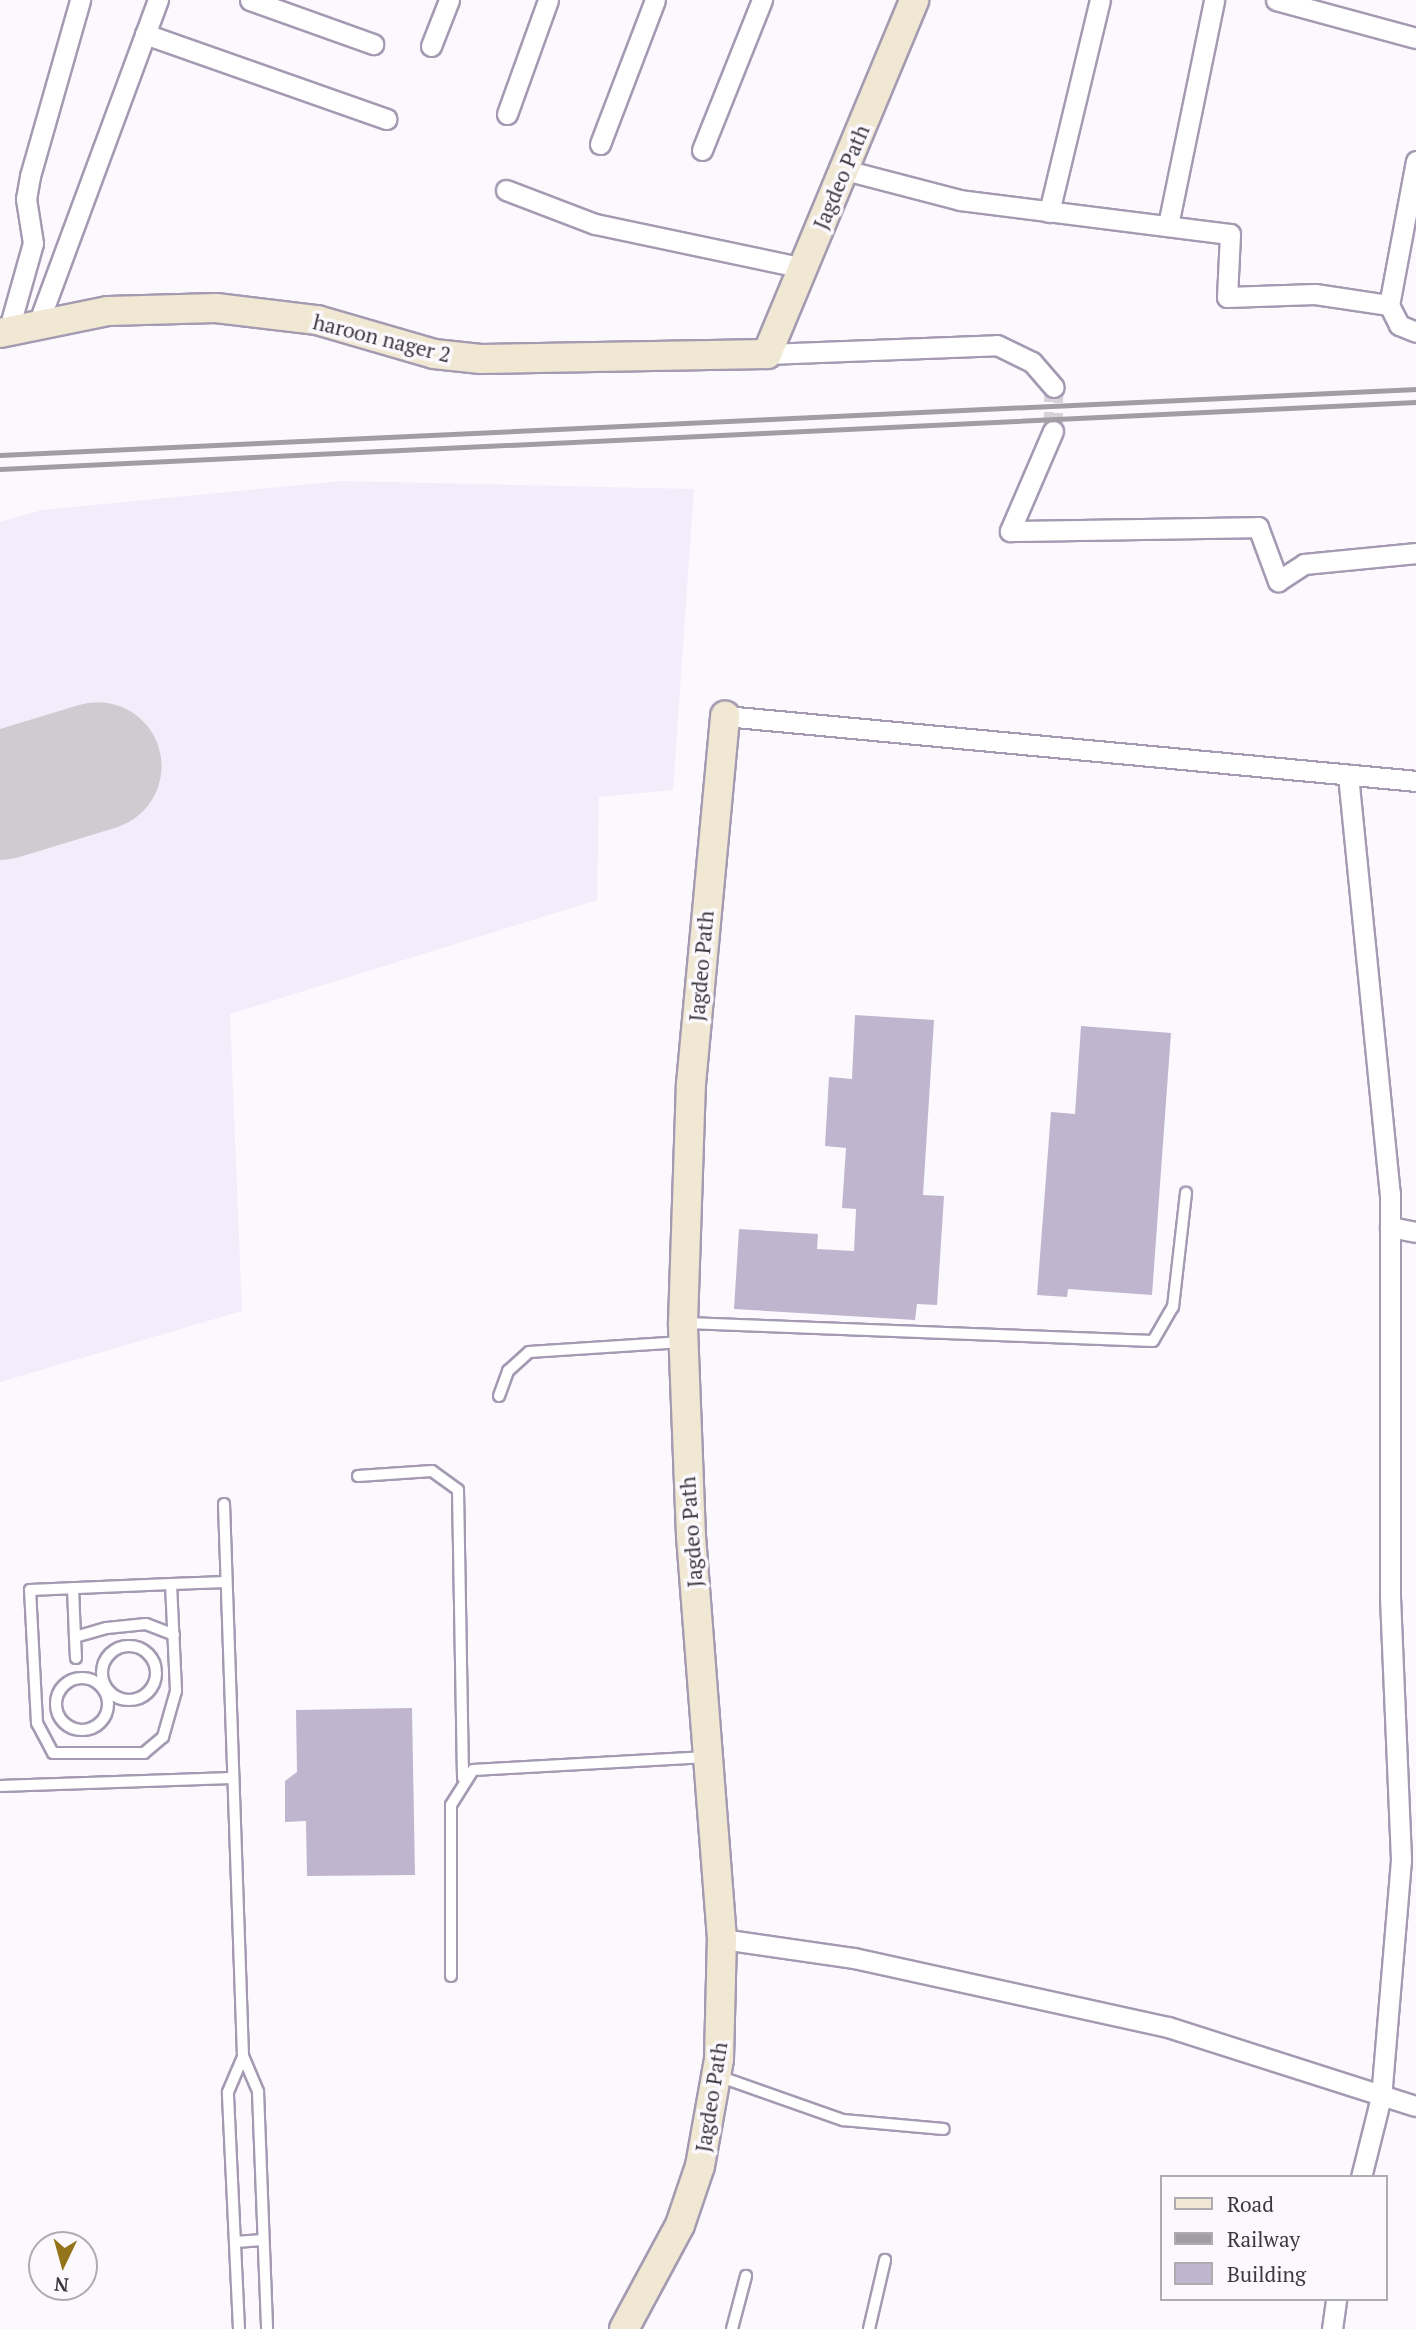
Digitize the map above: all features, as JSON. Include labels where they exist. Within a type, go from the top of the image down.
[{"type":"main road","name":"Jagdeo Path","points":[[767,354],[845,170],[908,2]]},
{"type":"main road","name":"haroon nager 2","points":[[4,332],[136,309],[216,308],[317,320],[434,354],[481,359],[767,354]]},
{"type":"main road","name":"Jagdeo Path","points":[[624,2329],[680,2225],[717,2076],[722,1939],[708,1757],[683,1332],[691,1084],[725,716]]},
{"type":"street","points":[[4,332],[33,243],[26,199],[30,176],[80,0]]},
{"type":"street","points":[[38,324],[158,0]]},
{"type":"street","points":[[250,0],[373,44]]},
{"type":"street","points":[[431,46],[449,0]]},
{"type":"street","points":[[507,114],[548,0]]},
{"type":"street","points":[[600,144],[654,0]]},
{"type":"street","points":[[702,150],[762,0]]},
{"type":"street","points":[[1049,212],[1100,0]]},
{"type":"street","points":[[1168,225],[1214,0]]},
{"type":"street","points":[[1276,0],[1416,38]]},
{"type":"street","points":[[145,34],[387,119]]},
{"type":"street","points":[[1416,161],[1410,211],[1389,305],[1399,325],[1416,332]]},
{"type":"street","points":[[845,170],[921,193],[1230,234],[1227,297],[1315,294],[1389,305]]},
{"type":"street","points":[[506,190],[595,224],[803,268]]},
{"type":"street","points":[[767,354],[997,345],[1032,362],[1054,387]]},
{"type":"street","points":[[1053,431],[1010,531],[1258,527],[1278,581],[1287,570],[1315,562],[1416,553]]},
{"type":"street","points":[[725,716],[1416,781]]},
{"type":"street","points":[[1348,775],[1387,1141],[1390,1227],[1390,1597],[1407,1758],[1408,1810],[1381,2097],[1362,2175]]},
{"type":"street","points":[[1390,1227],[1416,1231]]},
{"type":"street","points":[[722,1939],[854,1958],[1132,2019],[1416,2106]]},
{"type":"street","points":[[1332,2329],[1336,2301]]},
{"type":"lane","points":[[499,1396],[508,1371],[529,1352],[683,1332],[1153,1341],[1173,1307],[1186,1193]]},
{"type":"lane","points":[[358,1476],[432,1471],[458,1490],[463,1778],[449,1826],[451,1976]]},
{"type":"lane","points":[[224,1504],[243,2056],[258,2092],[267,2329]]},
{"type":"lane","points":[[171,1584],[176,1676],[171,1722],[144,1753],[64,1756],[44,1745],[30,1590],[171,1584],[226,1582]]},
{"type":"lane","points":[[73,1588],[76,1658]]},
{"type":"lane","points":[[75,1637],[146,1624],[174,1635]]},
{"type":"lane","points":[[156,1677],[147,1653],[121,1647],[103,1665],[106,1690],[107,1710],[98,1724],[82,1730],[60,1718],[56,1701],[70,1682],[86,1679],[106,1690],[132,1700],[148,1693],[156,1677]]},
{"type":"lane","points":[[156,1677],[176,1676]]},
{"type":"lane","points":[[463,1778],[473,1770],[527,1763],[708,1757]]},
{"type":"lane","points":[[0,1787],[232,1778]]},
{"type":"lane","points":[[239,2329],[228,2092],[243,2056]]},
{"type":"lane","points":[[717,2076],[843,2120],[944,2129]]},
{"type":"lane","points":[[235,2242],[263,2240]]},
{"type":"lane","points":[[869,2329],[885,2260]]},
{"type":"lane","points":[[732,2329],[746,2276]]},
{"type":"shaded area","points":[[342,481],[694,489],[673,790],[599,797],[597,900],[230,1014],[242,1311],[0,1382],[0,522],[42,510]]},
{"type":"building","points":[[855,1015],[934,1020],[923,1195],[944,1196],[937,1305],[917,1304],[915,1320],[734,1309],[739,1229],[818,1234],[817,1249],[854,1251],[856,1209],[842,1208],[846,1148],[825,1146],[829,1077],[852,1079]]},
{"type":"building","points":[[1081,1026],[1171,1033],[1152,1295],[1068,1289],[1067,1297],[1037,1295],[1051,1112],[1075,1114]]},
{"type":"building","points":[[412,1708],[415,1875],[307,1876],[306,1821],[285,1822],[285,1781],[297,1772],[296,1710]]},
{"type":"runway","points":[[0,796],[98,766]]},
{"type":"tunnel","points":[[1053,431],[1054,387]]},
{"type":"railway","points":[[0,455],[1416,389]]},
{"type":"railway","points":[[0,469],[1416,402]]}]
